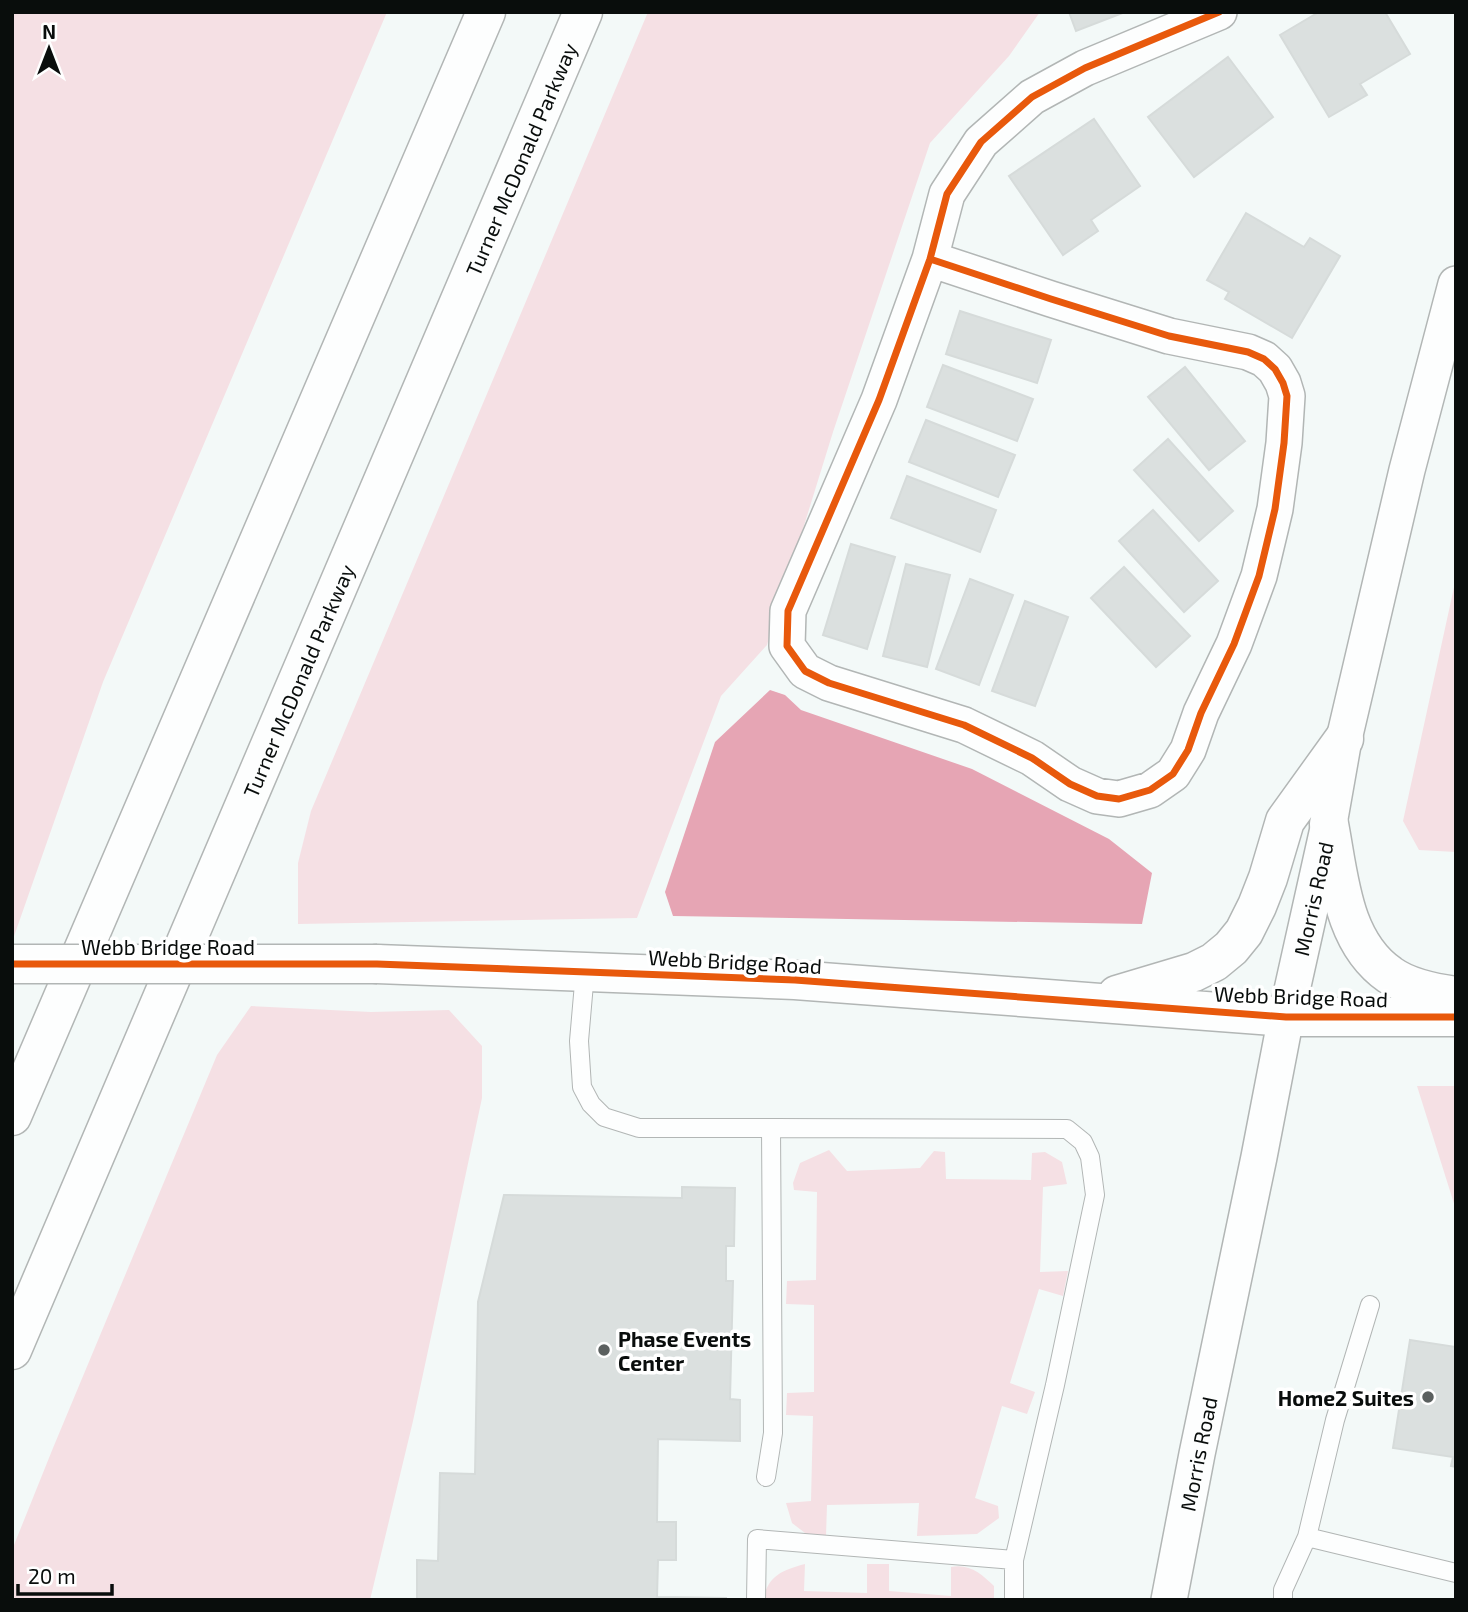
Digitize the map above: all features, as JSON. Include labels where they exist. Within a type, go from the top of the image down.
[{"type":"main road","points":[[12,1116],[486,12]]},
{"type":"main road","name":"Turner McDonald Parkway","points":[[12,1350],[583,12]]},
{"type":"main road","points":[[1093,1002],[1194,972],[1214,962],[1231,948],[1244,932],[1257,906],[1285,821],[1344,739]]},
{"type":"main road","points":[[1329,824],[1345,904],[1351,926],[1361,945],[1373,961],[1391,976],[1413,986],[1456,996]]},
{"type":"main road","name":"Webb Bridge Road","points":[[12,964],[377,964],[795,980],[1286,1017],[1456,1017]]},
{"type":"street","points":[[930,259],[1169,336],[1248,352],[1264,359],[1275,369],[1283,383],[1287,396],[1284,443],[1275,509],[1259,576],[1234,644],[1201,713],[1188,750],[1173,774],[1150,790],[1119,799],[1097,796],[1070,784],[1032,758],[964,725],[829,683],[805,671],[787,646],[788,611],[879,400],[930,259],[947,194],[981,142],[1032,97],[1085,68],[1219,12]]},
{"type":"street","name":"Morris Road","points":[[1169,1600],[1286,1017],[1329,824],[1344,739],[1406,470],[1456,284]]},
{"type":"lane","points":[[585,972],[579,1041],[582,1087],[590,1104],[604,1117],[639,1128],[1067,1129],[1083,1142],[1090,1157],[1095,1195],[1055,1385],[1014,1560],[1014,1600]]},
{"type":"lane","points":[[766,1476],[774,1433],[771,1128]]},
{"type":"lane","points":[[1283,1600],[1283,1590],[1307,1537],[1335,1420],[1370,1305]]},
{"type":"lane","points":[[1307,1537],[1456,1573]]},
{"type":"lane","points":[[756,1600],[757,1539],[1014,1560]]},
{"type":"shaded area","points":[[12,12],[387,12],[103,682],[12,942]]},
{"type":"shaded area","points":[[648,12],[1040,12],[1009,56],[930,143],[833,432],[767,645],[721,696],[637,918],[298,924],[298,863],[311,811]]},
{"type":"shaded area","points":[[1456,578],[1456,852],[1419,850],[1403,821]]},
{"type":"shaded area","points":[[770,690],[785,695],[801,710],[972,769],[1109,839],[1152,873],[1142,924],[673,916],[665,892],[715,742]]},
{"type":"shaded area","points":[[251,1006],[371,1012],[449,1010],[482,1046],[482,1098],[413,1421],[370,1600],[12,1600],[12,1550],[53,1448],[217,1055]]},
{"type":"shaded area","points":[[1417,1086],[1456,1086],[1456,1210]]},
{"type":"shaded area","points":[[829,1150],[847,1171],[920,1168],[934,1151],[945,1152],[946,1179],[1031,1180],[1032,1153],[1045,1152],[1062,1162],[1067,1184],[1043,1187],[1040,1272],[1068,1271],[1063,1296],[1039,1289],[1010,1383],[1035,1392],[1027,1414],[1002,1406],[975,1498],[998,1506],[999,1518],[977,1534],[917,1536],[919,1503],[827,1505],[826,1536],[809,1536],[792,1523],[786,1503],[811,1501],[813,1416],[786,1415],[787,1393],[814,1392],[814,1305],[786,1304],[787,1281],[816,1280],[817,1192],[794,1190],[793,1183],[800,1163]]},
{"type":"shaded area","points":[[805,1564],[804,1591],[867,1593],[867,1564],[889,1564],[889,1591],[951,1596],[951,1567],[958,1566],[975,1570],[985,1577],[994,1586],[994,1598],[763,1600],[773,1579]]},
{"type":"building","points":[[1069,12],[1125,12],[1076,31]]},
{"type":"building","points":[[1319,12],[1385,12],[1410,54],[1360,84],[1367,95],[1329,117],[1280,35]]},
{"type":"building","points":[[1228,57],[1273,117],[1194,177],[1148,117]]},
{"type":"building","points":[[1094,119],[1140,186],[1091,220],[1098,231],[1063,255],[1009,176]]},
{"type":"building","points":[[1246,213],[1304,247],[1310,238],[1340,256],[1292,338],[1225,299],[1229,292],[1207,280]]},
{"type":"building","points":[[960,311],[1051,340],[1037,383],[946,354]]},
{"type":"building","points":[[943,365],[1033,399],[1017,441],[927,407]]},
{"type":"building","points":[[1185,367],[1245,441],[1209,470],[1148,397]]},
{"type":"building","points":[[926,420],[1015,455],[998,497],[909,462]]},
{"type":"building","points":[[1168,439],[1233,511],[1199,541],[1134,470]]},
{"type":"building","points":[[907,476],[996,510],[980,552],[891,518]]},
{"type":"building","points":[[1153,510],[1218,581],[1184,612],[1119,541]]},
{"type":"building","points":[[851,544],[895,557],[867,649],[823,635]]},
{"type":"building","points":[[906,564],[950,575],[927,667],[883,656]]},
{"type":"building","points":[[1124,567],[1190,636],[1156,667],[1091,598]]},
{"type":"building","points":[[970,579],[1013,595],[979,685],[936,669]]},
{"type":"building","points":[[1025,601],[1068,617],[1035,706],[992,691]]},
{"type":"building","name":"Phase Events Center","points":[[682,1187],[735,1188],[734,1246],[726,1246],[726,1281],[733,1281],[730,1399],[740,1400],[740,1441],[658,1439],[657,1522],[676,1522],[676,1560],[658,1560],[657,1597],[726,1600],[417,1600],[417,1560],[438,1561],[440,1473],[475,1474],[478,1302],[504,1195],[682,1198]]},
{"type":"building","name":"Home2 Suites","points":[[1410,1340],[1456,1347],[1456,1467],[1451,1466],[1453,1457],[1393,1448]]},
{"type":"cycle path","points":[[930,259],[1169,336],[1248,352],[1264,359],[1275,369],[1283,383],[1287,396],[1284,443],[1275,509],[1259,576],[1234,644],[1201,713],[1188,750],[1173,774],[1150,790],[1119,799],[1097,796],[1070,784],[1032,758],[964,725],[829,683],[805,671],[787,646],[788,611],[879,400],[930,259],[947,194],[981,142],[1032,97],[1085,68],[1219,12]]},
{"type":"cycle path","points":[[12,964],[377,964],[795,980],[1286,1017],[1456,1017]]},
{"type":"place","name":"Phase Events Center","points":[[604,1350]]},
{"type":"place","name":"Home2 Suites","points":[[1428,1397]]}]
